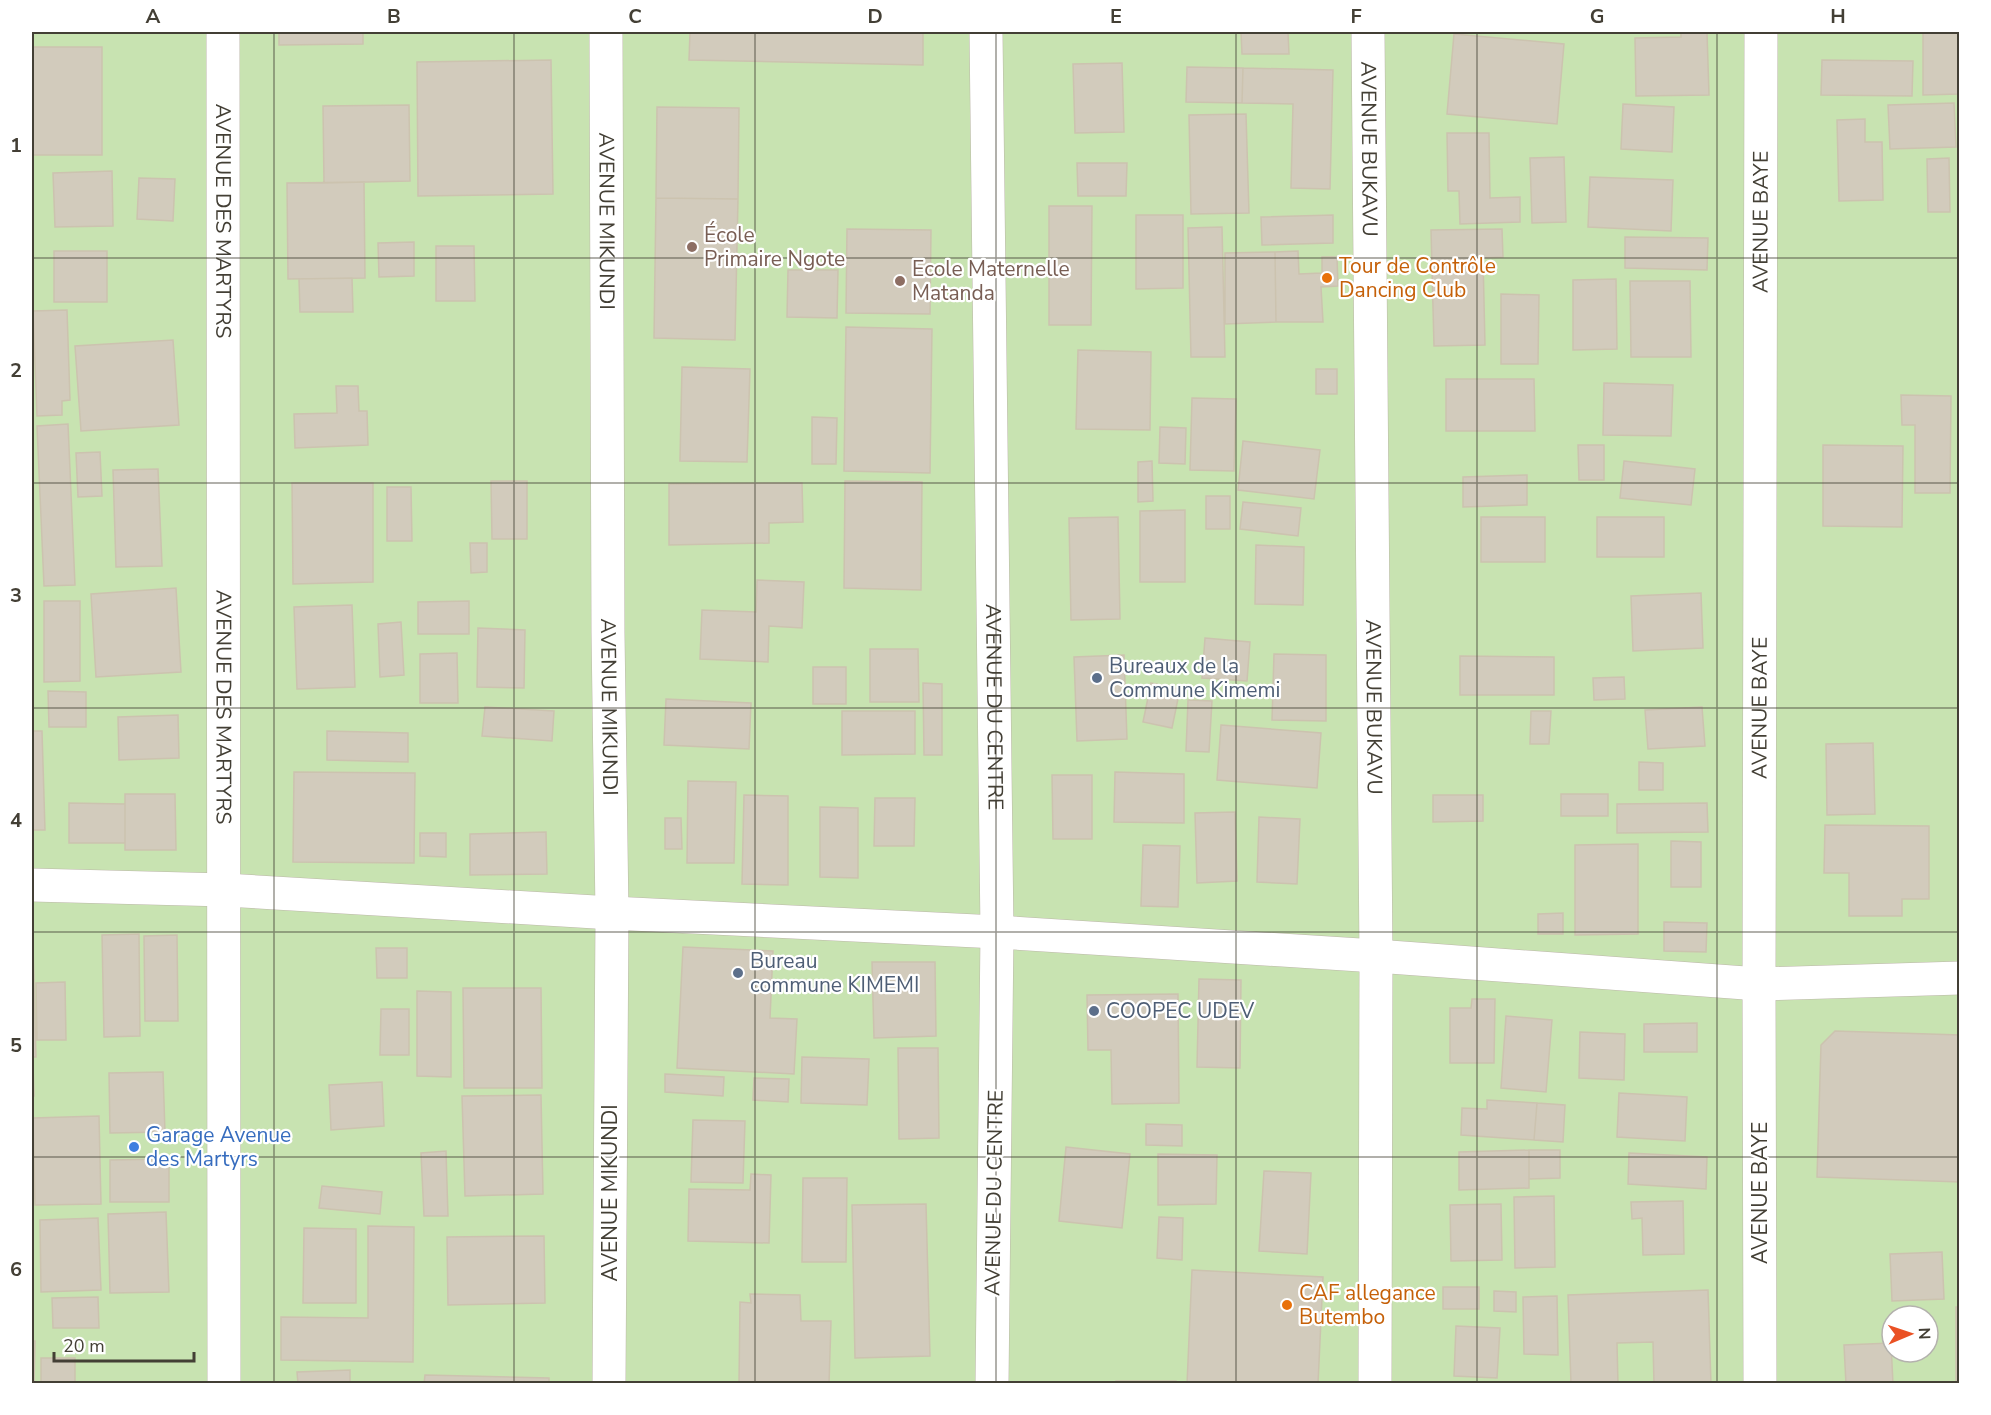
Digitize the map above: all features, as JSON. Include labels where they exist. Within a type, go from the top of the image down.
[{"type":"street","name":"AVENUE DES MARTYRS","points":[[223,32],[224,1383]]},
{"type":"street","name":"AVENUE MIKUNDI","points":[[606,32],[608,633],[612,913],[609,1383]]},
{"type":"street","name":"AVENUE DU CENTRE","points":[[986,32],[997,932],[992,1383]]},
{"type":"street","name":"AVENUE BUKAVU","points":[[1368,32],[1376,956],[1375,1383]]},
{"type":"street","name":"AVENUE BAYE","points":[[1760,1383],[1761,32]]},
{"type":"street","points":[[32,885],[225,890],[612,913],[997,932],[1376,956],[1759,984],[1959,978]]},
{"type":"green space","points":[[32,32],[1959,32],[1959,1383],[32,1383]]},
{"type":"building","points":[[279,32],[363,32],[363,44],[279,45]]},
{"type":"building","points":[[690,32],[923,32],[923,65],[689,60]]},
{"type":"building","points":[[1241,32],[1288,32],[1289,54],[1242,54]]},
{"type":"building","points":[[1681,32],[1707,32],[1709,95],[1636,96],[1635,38],[1681,37]]},
{"type":"building","points":[[1923,32],[1959,32],[1959,94],[1923,95]]},
{"type":"building","points":[[1454,34],[1564,44],[1557,124],[1447,114]]},
{"type":"building","points":[[33,47],[102,47],[102,155],[33,155]]},
{"type":"building","points":[[551,60],[553,194],[418,196],[417,62]]},
{"type":"building","points":[[1822,60],[1913,61],[1912,96],[1821,95]]},
{"type":"building","points":[[1122,63],[1124,132],[1075,133],[1073,64]]},
{"type":"building","points":[[1187,67],[1243,68],[1242,103],[1186,102]]},
{"type":"building","points":[[1243,68],[1333,70],[1330,189],[1291,188],[1293,104],[1242,103]]},
{"type":"building","points":[[1954,103],[1956,147],[1890,149],[1888,105]]},
{"type":"building","points":[[1623,104],[1674,107],[1672,152],[1621,149]]},
{"type":"building","points":[[409,105],[410,181],[324,183],[323,106]]},
{"type":"building","points":[[657,107],[739,108],[738,199],[656,198]]},
{"type":"building","points":[[1246,114],[1249,213],[1191,214],[1189,115]]},
{"type":"building","points":[[1865,119],[1865,142],[1882,142],[1883,200],[1839,201],[1837,120]]},
{"type":"building","points":[[1447,133],[1489,133],[1490,198],[1520,197],[1520,222],[1460,224],[1459,191],[1448,191]]},
{"type":"building","points":[[1564,157],[1566,222],[1532,223],[1530,158]]},
{"type":"building","points":[[1949,158],[1950,212],[1928,212],[1927,159]]},
{"type":"building","points":[[1077,163],[1127,163],[1126,196],[1078,196]]},
{"type":"building","points":[[112,171],[113,226],[55,227],[53,173]]},
{"type":"building","points":[[1590,177],[1673,180],[1671,231],[1588,227]]},
{"type":"building","points":[[139,178],[175,179],[173,221],[137,219]]},
{"type":"building","points":[[364,182],[365,278],[288,279],[287,183]]},
{"type":"building","points":[[656,198],[738,199],[735,340],[654,338]]},
{"type":"building","points":[[1049,206],[1092,206],[1091,325],[1049,325]]},
{"type":"building","points":[[1136,215],[1183,215],[1183,288],[1136,289]]},
{"type":"building","points":[[1333,215],[1333,243],[1262,245],[1261,217]]},
{"type":"building","points":[[1222,227],[1225,357],[1191,357],[1188,228]]},
{"type":"building","points":[[847,229],[931,230],[930,314],[846,313]]},
{"type":"building","points":[[1502,229],[1503,257],[1483,258],[1485,345],[1434,346],[1431,230]]},
{"type":"building","points":[[1625,237],[1708,238],[1707,270],[1625,268]]},
{"type":"building","points":[[414,242],[414,276],[379,277],[378,243]]},
{"type":"building","points":[[436,246],[474,246],[475,301],[436,301]]},
{"type":"building","points":[[54,251],[107,251],[107,302],[54,302]]},
{"type":"building","points":[[1298,251],[1299,274],[1322,273],[1322,257],[1337,257],[1338,286],[1321,287],[1323,322],[1276,322],[1275,252]]},
{"type":"building","points":[[1275,252],[1276,322],[1225,324],[1225,253]]},
{"type":"building","points":[[788,270],[838,270],[837,318],[787,317]]},
{"type":"building","points":[[352,278],[353,312],[300,312],[299,279]]},
{"type":"building","points":[[1616,279],[1617,349],[1573,350],[1573,280]]},
{"type":"building","points":[[1630,281],[1690,281],[1691,357],[1631,357]]},
{"type":"building","points":[[1501,294],[1539,295],[1538,364],[1501,364]]},
{"type":"building","points":[[67,310],[70,400],[62,401],[62,415],[37,416],[33,311]]},
{"type":"building","points":[[846,327],[932,329],[930,473],[844,471]]},
{"type":"building","points":[[173,340],[179,425],[81,431],[75,346]]},
{"type":"building","points":[[1078,350],[1151,352],[1150,430],[1076,429]]},
{"type":"building","points":[[682,367],[750,369],[747,462],[680,461]]},
{"type":"building","points":[[1316,369],[1337,369],[1337,394],[1316,394]]},
{"type":"building","points":[[1446,379],[1534,379],[1535,431],[1446,431]]},
{"type":"building","points":[[1604,383],[1673,385],[1671,436],[1603,435]]},
{"type":"building","points":[[336,386],[358,386],[359,411],[367,411],[368,445],[295,448],[294,414],[337,413]]},
{"type":"building","points":[[1901,395],[1951,396],[1950,493],[1915,493],[1915,425],[1902,425]]},
{"type":"building","points":[[1192,398],[1236,399],[1234,471],[1190,470]]},
{"type":"building","points":[[812,417],[837,418],[836,464],[812,464]]},
{"type":"building","points":[[68,424],[75,585],[44,586],[37,426]]},
{"type":"building","points":[[1160,427],[1186,428],[1185,464],[1159,463]]},
{"type":"building","points":[[1243,441],[1320,450],[1314,499],[1238,490]]},
{"type":"building","points":[[1578,445],[1604,445],[1604,480],[1579,480]]},
{"type":"building","points":[[1823,445],[1903,446],[1902,527],[1823,526]]},
{"type":"building","points":[[100,452],[102,496],[78,497],[76,453]]},
{"type":"building","points":[[1152,461],[1153,501],[1138,502],[1138,462]]},
{"type":"building","points":[[1624,461],[1695,469],[1691,505],[1620,498]]},
{"type":"building","points":[[158,469],[162,566],[116,567],[113,470]]},
{"type":"building","points":[[1527,475],[1527,505],[1463,507],[1463,477]]},
{"type":"building","points":[[491,481],[527,481],[527,539],[492,539]]},
{"type":"building","points":[[845,481],[922,482],[921,590],[844,588]]},
{"type":"building","points":[[292,483],[373,483],[373,582],[293,584]]},
{"type":"building","points":[[802,483],[803,522],[769,523],[769,543],[669,545],[669,484]]},
{"type":"building","points":[[387,487],[411,487],[412,541],[387,541]]},
{"type":"building","points":[[1206,496],[1230,496],[1230,529],[1206,529]]},
{"type":"building","points":[[1243,502],[1301,508],[1298,536],[1240,529]]},
{"type":"building","points":[[1185,510],[1185,582],[1140,582],[1140,511]]},
{"type":"building","points":[[1118,517],[1120,619],[1071,620],[1069,518]]},
{"type":"building","points":[[1481,517],[1545,517],[1545,562],[1481,562]]},
{"type":"building","points":[[1597,517],[1664,517],[1664,557],[1597,557]]},
{"type":"building","points":[[470,543],[487,543],[487,572],[471,573]]},
{"type":"building","points":[[1256,545],[1304,547],[1303,605],[1255,604]]},
{"type":"building","points":[[757,580],[804,582],[802,628],[769,626],[768,662],[700,659],[702,610],[756,612]]},
{"type":"building","points":[[176,588],[181,672],[96,677],[91,594]]},
{"type":"building","points":[[1701,593],[1703,648],[1633,651],[1631,596]]},
{"type":"building","points":[[44,601],[80,601],[80,681],[44,682]]},
{"type":"building","points":[[469,601],[469,634],[418,634],[418,602]]},
{"type":"building","points":[[352,605],[355,687],[297,689],[294,607]]},
{"type":"building","points":[[401,622],[404,675],[380,677],[378,624]]},
{"type":"building","points":[[478,628],[525,630],[524,688],[477,687]]},
{"type":"building","points":[[1205,638],[1250,642],[1247,681],[1202,678]]},
{"type":"building","points":[[870,649],[918,649],[919,702],[870,702]]},
{"type":"building","points":[[457,653],[458,703],[420,703],[420,654]]},
{"type":"building","points":[[1274,654],[1326,655],[1326,721],[1272,720]]},
{"type":"building","points":[[1124,655],[1127,739],[1077,741],[1074,657]]},
{"type":"building","points":[[1460,656],[1554,657],[1554,695],[1460,695]]},
{"type":"building","points":[[813,667],[846,667],[846,704],[813,704]]},
{"type":"building","points":[[1624,677],[1625,699],[1594,700],[1593,678]]},
{"type":"building","points":[[923,683],[942,684],[942,755],[924,755]]},
{"type":"building","points":[[1151,683],[1180,689],[1172,728],[1143,722]]},
{"type":"building","points":[[48,691],[86,692],[86,727],[49,727]]},
{"type":"building","points":[[666,699],[751,703],[749,749],[664,745]]},
{"type":"building","points":[[1188,700],[1212,701],[1209,752],[1186,751]]},
{"type":"building","points":[[485,707],[554,711],[552,741],[482,736]]},
{"type":"building","points":[[1702,707],[1705,746],[1648,749],[1645,710]]},
{"type":"building","points":[[842,711],[915,711],[915,754],[842,755]]},
{"type":"building","points":[[1531,711],[1551,711],[1549,744],[1530,744]]},
{"type":"building","points":[[178,715],[179,758],[119,760],[118,717]]},
{"type":"building","points":[[1221,725],[1321,733],[1317,788],[1217,780]]},
{"type":"building","points":[[32,731],[42,731],[45,830],[32,830]]},
{"type":"building","points":[[327,731],[408,733],[408,762],[327,760]]},
{"type":"building","points":[[1873,743],[1875,814],[1827,815],[1826,744]]},
{"type":"building","points":[[1639,762],[1663,763],[1663,790],[1639,790]]},
{"type":"building","points":[[294,772],[415,773],[414,863],[293,862]]},
{"type":"building","points":[[1115,772],[1184,774],[1184,823],[1114,822]]},
{"type":"building","points":[[1052,775],[1092,775],[1092,839],[1053,839]]},
{"type":"building","points":[[688,781],[736,782],[734,863],[687,863]]},
{"type":"building","points":[[125,794],[175,794],[176,850],[125,850]]},
{"type":"building","points":[[1561,794],[1608,794],[1608,816],[1561,816]]},
{"type":"building","points":[[744,795],[788,796],[788,885],[742,884]]},
{"type":"building","points":[[1433,795],[1483,795],[1483,821],[1433,822]]},
{"type":"building","points":[[875,798],[915,798],[914,846],[874,846]]},
{"type":"building","points":[[69,803],[125,804],[125,843],[69,843]]},
{"type":"building","points":[[1707,803],[1708,832],[1617,833],[1617,804]]},
{"type":"building","points":[[820,807],[858,808],[858,878],[820,877]]},
{"type":"building","points":[[1235,812],[1237,881],[1197,883],[1195,813]]},
{"type":"building","points":[[1259,817],[1300,819],[1297,884],[1257,882]]},
{"type":"building","points":[[665,818],[681,818],[682,849],[665,849]]},
{"type":"building","points":[[1825,825],[1929,826],[1929,899],[1902,899],[1902,916],[1849,916],[1849,873],[1824,873]]},
{"type":"building","points":[[546,832],[547,874],[470,875],[470,834]]},
{"type":"building","points":[[420,833],[446,833],[446,857],[420,856]]},
{"type":"building","points":[[1671,841],[1701,842],[1701,887],[1671,887]]},
{"type":"building","points":[[1638,844],[1638,934],[1575,935],[1575,845]]},
{"type":"building","points":[[1143,845],[1180,846],[1178,907],[1141,906]]},
{"type":"building","points":[[1563,913],[1563,934],[1538,934],[1538,914]]},
{"type":"building","points":[[1664,922],[1707,923],[1706,952],[1664,951]]},
{"type":"building","points":[[139,934],[140,1036],[104,1037],[102,935]]},
{"type":"building","points":[[177,935],[178,1021],[145,1021],[144,936]]},
{"type":"building","points":[[33,946],[36,1057],[32,1057]]},
{"type":"building","points":[[683,947],[773,951],[770,1018],[797,1019],[794,1074],[677,1068]]},
{"type":"building","points":[[376,948],[407,948],[407,978],[377,978]]},
{"type":"building","points":[[872,962],[935,962],[936,1036],[874,1038]]},
{"type":"building","points":[[1199,979],[1241,980],[1240,1068],[1197,1067]]},
{"type":"building","points":[[65,982],[66,1040],[37,1040],[36,983]]},
{"type":"building","points":[[463,988],[541,988],[542,1088],[464,1088]]},
{"type":"building","points":[[417,991],[451,992],[451,1077],[417,1076]]},
{"type":"building","points":[[1178,994],[1179,1103],[1112,1104],[1111,1050],[1088,1050],[1087,995]]},
{"type":"building","points":[[1472,999],[1495,999],[1494,1063],[1450,1063],[1450,1008],[1471,1008]]},
{"type":"building","points":[[381,1009],[409,1009],[409,1055],[380,1055]]},
{"type":"building","points":[[1506,1016],[1552,1020],[1546,1092],[1501,1088]]},
{"type":"building","points":[[1697,1023],[1697,1052],[1644,1052],[1644,1024]]},
{"type":"building","points":[[1835,1031],[1960,1035],[1960,1182],[1817,1177],[1821,1045]]},
{"type":"building","points":[[1580,1032],[1625,1034],[1624,1080],[1579,1078]]},
{"type":"building","points":[[898,1048],[938,1048],[939,1138],[899,1139]]},
{"type":"building","points":[[802,1057],[869,1059],[867,1105],[801,1103]]},
{"type":"building","points":[[32,1066],[34,1096],[32,1096]]},
{"type":"building","points":[[163,1072],[165,1132],[110,1133],[109,1073]]},
{"type":"building","points":[[665,1074],[724,1077],[723,1096],[665,1092]]},
{"type":"building","points":[[754,1078],[789,1079],[788,1102],[753,1100]]},
{"type":"building","points":[[382,1082],[384,1126],[331,1130],[329,1085]]},
{"type":"building","points":[[1619,1093],[1687,1097],[1685,1141],[1617,1137]]},
{"type":"building","points":[[541,1095],[543,1194],[465,1196],[462,1096]]},
{"type":"building","points":[[1487,1100],[1537,1103],[1534,1140],[1461,1135],[1462,1108],[1487,1109]]},
{"type":"building","points":[[1537,1103],[1565,1105],[1563,1142],[1534,1140]]},
{"type":"building","points":[[99,1116],[101,1204],[35,1205],[33,1118]]},
{"type":"building","points":[[693,1120],[745,1121],[743,1183],[691,1182]]},
{"type":"building","points":[[1146,1124],[1182,1125],[1182,1146],[1146,1145]]},
{"type":"building","points":[[1066,1147],[1130,1154],[1122,1228],[1059,1221]]},
{"type":"building","points":[[1529,1150],[1560,1150],[1560,1178],[1529,1179]]},
{"type":"building","points":[[1529,1150],[1529,1188],[1459,1190],[1459,1152]]},
{"type":"building","points":[[446,1151],[448,1216],[424,1216],[421,1153]]},
{"type":"building","points":[[1629,1153],[1707,1157],[1706,1189],[1628,1184]]},
{"type":"building","points":[[1158,1154],[1217,1155],[1216,1204],[1158,1205]]},
{"type":"building","points":[[169,1159],[169,1202],[110,1202],[110,1160]]},
{"type":"building","points":[[1264,1171],[1311,1173],[1307,1254],[1259,1251]]},
{"type":"building","points":[[751,1174],[771,1175],[769,1243],[688,1241],[689,1189],[750,1190]]},
{"type":"building","points":[[803,1178],[847,1178],[846,1262],[802,1262]]},
{"type":"building","points":[[322,1186],[382,1192],[380,1214],[319,1208]]},
{"type":"building","points":[[1554,1196],[1555,1267],[1515,1268],[1514,1197]]},
{"type":"building","points":[[1683,1201],[1684,1254],[1643,1255],[1642,1218],[1632,1219],[1631,1202]]},
{"type":"building","points":[[926,1204],[930,1356],[855,1358],[852,1205]]},
{"type":"building","points":[[1501,1204],[1502,1260],[1451,1261],[1450,1205]]},
{"type":"building","points":[[166,1212],[169,1292],[110,1293],[108,1214]]},
{"type":"building","points":[[1159,1217],[1183,1218],[1182,1260],[1157,1258]]},
{"type":"building","points":[[98,1218],[101,1290],[41,1292],[40,1220]]},
{"type":"building","points":[[368,1226],[414,1227],[413,1362],[281,1360],[281,1317],[368,1318]]},
{"type":"building","points":[[304,1228],[356,1229],[356,1303],[303,1303]]},
{"type":"building","points":[[544,1236],[545,1303],[448,1305],[447,1237]]},
{"type":"building","points":[[1942,1252],[1944,1299],[1892,1301],[1890,1254]]},
{"type":"building","points":[[1192,1270],[1323,1277],[1318,1384],[1187,1384]]},
{"type":"building","points":[[1443,1287],[1479,1287],[1479,1309],[1443,1309]]},
{"type":"building","points":[[1708,1290],[1711,1384],[1654,1384],[1653,1342],[1617,1343],[1618,1384],[1571,1384],[1568,1295]]},
{"type":"building","points":[[1494,1291],[1516,1292],[1516,1312],[1494,1311]]},
{"type":"building","points":[[750,1294],[800,1295],[801,1321],[831,1321],[829,1384],[739,1384],[740,1302],[751,1303]]},
{"type":"building","points":[[1557,1296],[1558,1355],[1524,1354],[1523,1297]]},
{"type":"building","points":[[98,1297],[99,1328],[53,1328],[52,1298]]},
{"type":"building","points":[[1956,1307],[1960,1307],[1960,1384],[1956,1384]]},
{"type":"building","points":[[1456,1326],[1500,1328],[1497,1378],[1454,1376]]},
{"type":"building","points":[[32,1341],[35,1341],[34,1384],[32,1384]]},
{"type":"building","points":[[1880,1343],[1880,1364],[1892,1364],[1893,1384],[1846,1384],[1844,1345]]},
{"type":"building","points":[[41,1358],[75,1358],[75,1384],[41,1384]]},
{"type":"building","points":[[350,1370],[350,1384],[298,1384],[297,1372]]},
{"type":"building","points":[[425,1375],[549,1378],[549,1384],[424,1384]]},
{"type":"building","points":[[1116,1381],[1176,1381],[1176,1384],[1116,1384]]},
{"type":"place","name":"École Primaire Ngote","points":[[692,247]]},
{"type":"place","name":"Tour de Contrôle Dancing Club","points":[[1327,278]]},
{"type":"place","name":"Ecole Maternelle Matanda","points":[[900,281]]},
{"type":"place","name":"Bureaux de la Commune Kimemi","points":[[1097,678]]},
{"type":"place","name":"Bureau commune KIMEMI","points":[[738,973]]},
{"type":"place","name":"COOPEC UDEV","points":[[1094,1011]]},
{"type":"place","name":"Garage Avenue des Martyrs","points":[[134,1147]]},
{"type":"place","name":"CAF allegance Butembo","points":[[1287,1305]]}]
